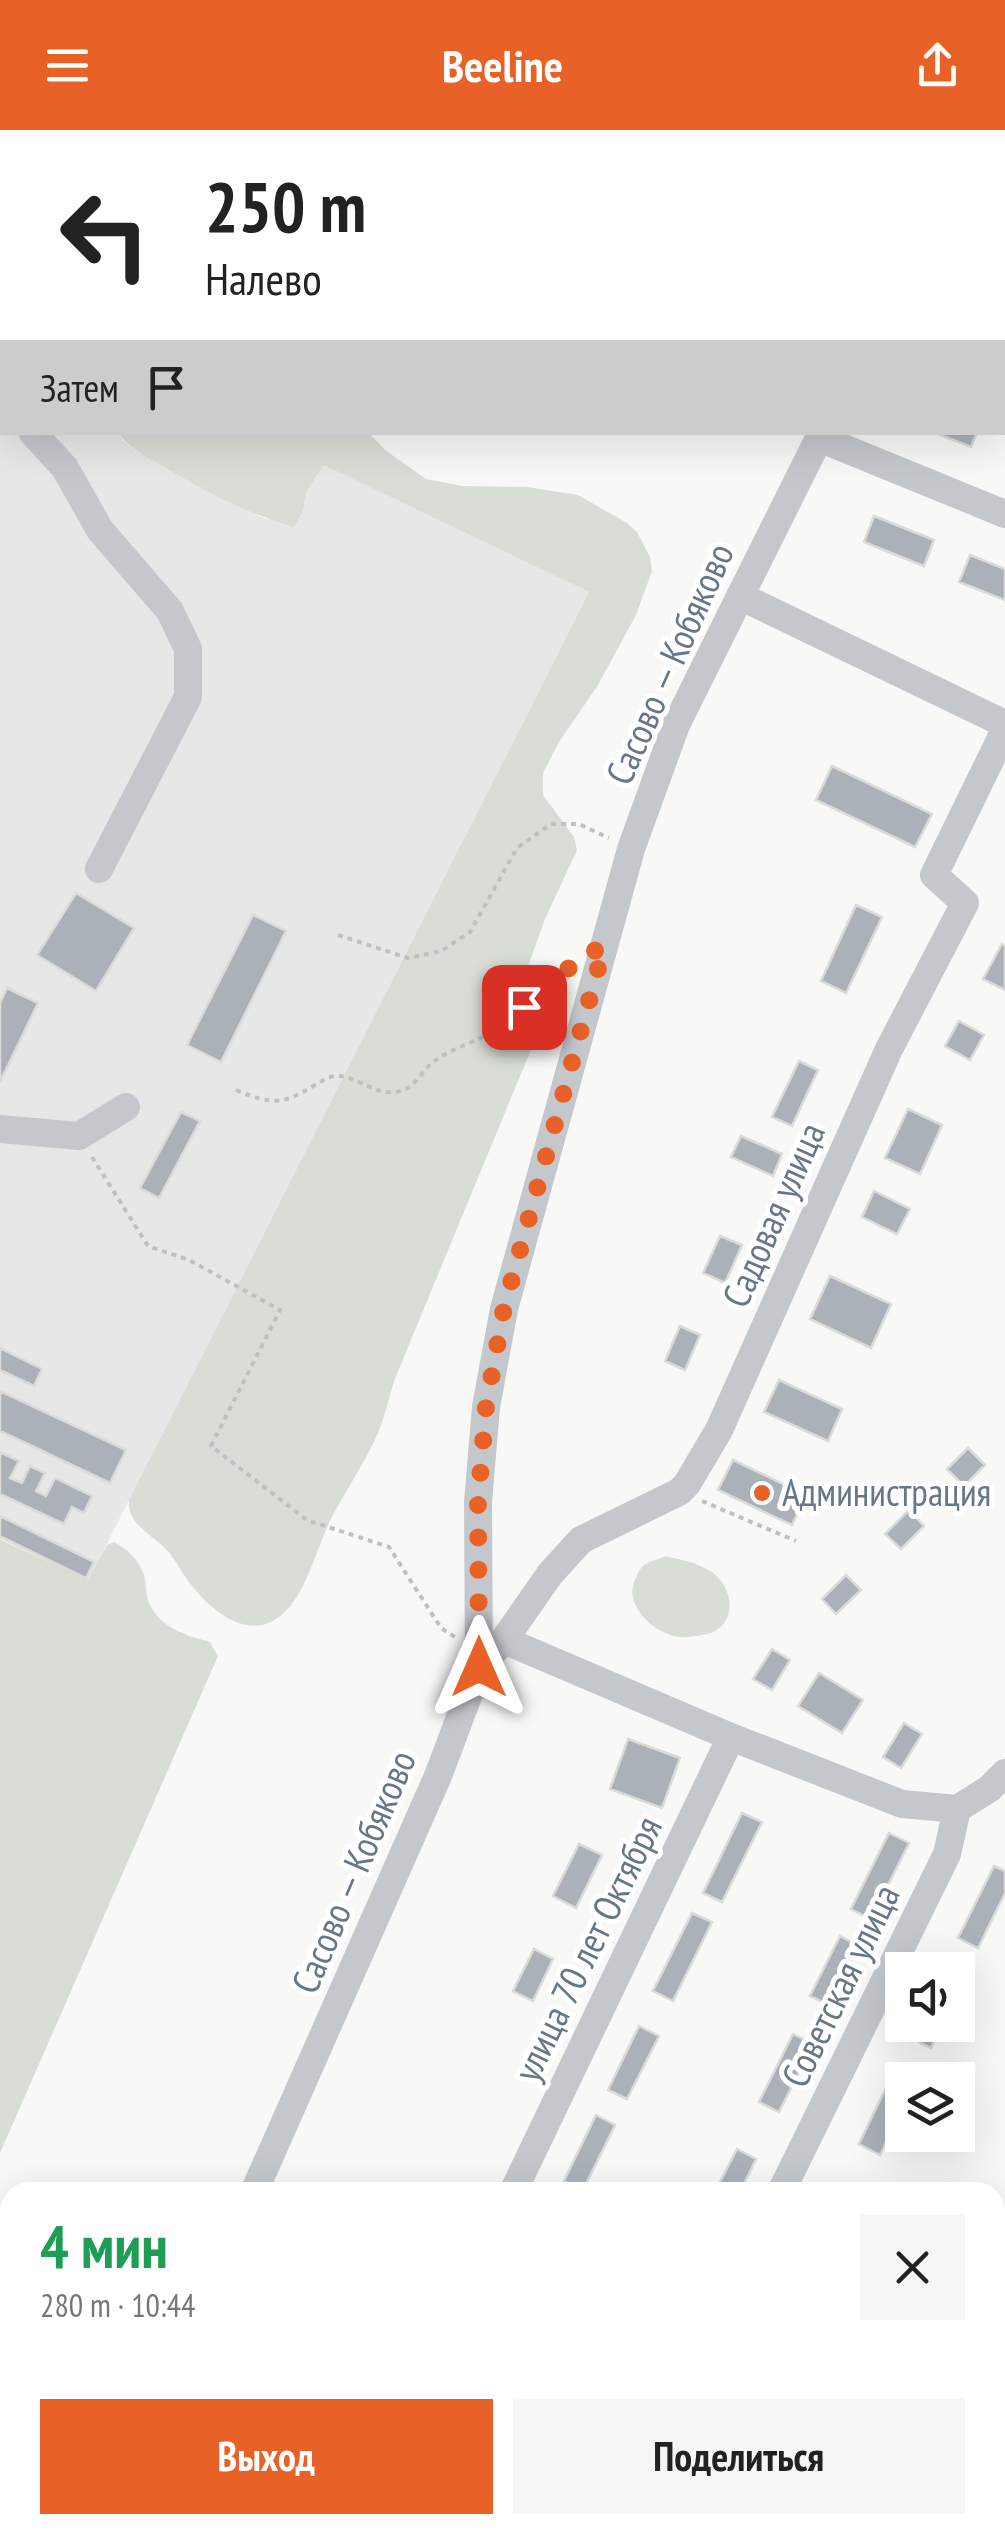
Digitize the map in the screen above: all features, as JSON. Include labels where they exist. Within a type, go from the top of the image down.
[{"type":"street","points":[[35,435],[65,468],[100,530],[170,612],[188,648],[188,698],[100,869]]},
{"type":"street","points":[[821,435],[1005,514]]},
{"type":"street","name":"Сасово — Кобяково","points":[[258,2182],[438,1776],[487,1653],[478,1502],[486,1407],[504,1308],[631,849],[676,724],[821,435]]},
{"type":"street","points":[[740,596],[1005,727]]},
{"type":"street","name":"Садовая улица","points":[[679,1492],[718,1430],[889,1049],[964,903],[934,875],[1005,727]]},
{"type":"street","points":[[0,1129],[79,1136],[126,1107]]},
{"type":"street","points":[[679,1492],[581,1540],[487,1653],[731,1737],[902,1804],[958,1808],[989,1789],[1005,1773]]},
{"type":"street","name":"улица 70 лет Октября","points":[[518,2182],[731,1737]]},
{"type":"street","name":"Советская улица","points":[[786,2182],[947,1854],[958,1808]]},
{"type":"path","points":[[338,935],[408,958],[441,952],[470,932],[517,848],[551,824],[579,824],[631,849]]},
{"type":"path","points":[[236,1090],[277,1102],[336,1076],[381,1093],[404,1091],[431,1062],[495,1031],[584,955],[604,947]]},
{"type":"path","points":[[79,1136],[148,1246],[189,1260],[280,1310],[211,1446],[307,1520],[390,1547],[441,1628],[487,1653]]},
{"type":"path","points":[[679,1492],[796,1541]]},
{"type":"shaded area","points":[[0,435],[119,435],[136,451],[193,484],[266,519],[303,511],[307,490],[323,464],[589,592],[89,1579],[0,1540]]},
{"type":"shaded area","points":[[120,435],[371,435],[426,479],[462,486],[527,487],[578,495],[637,532],[650,557],[652,571],[636,615],[543,773],[543,795],[574,837],[577,850],[519,982],[518,994],[538,1024],[535,1040],[394,1381],[373,1444],[330,1521],[296,1598],[282,1615],[266,1624],[251,1626],[235,1622],[206,1601],[167,1550],[135,1521],[129,1500],[589,592],[324,465],[307,490],[303,511],[294,527],[242,508],[194,484]]},
{"type":"shaded area","points":[[0,1540],[88,1579],[107,1545],[114,1542],[141,1567],[149,1603],[160,1618],[183,1633],[210,1642],[218,1656],[0,2153]]},
{"type":"shaded area","points":[[666,1556],[705,1568],[718,1577],[730,1603],[720,1627],[711,1633],[680,1637],[660,1631],[643,1616],[633,1598],[636,1578],[644,1565]]},
{"type":"building","points":[[941,435],[976,435],[971,447]]},
{"type":"building","points":[[874,516],[934,540],[924,566],[864,542]]},
{"type":"building","points":[[970,555],[1005,569],[1005,600],[959,582]]},
{"type":"building","points":[[832,766],[932,814],[915,847],[816,800]]},
{"type":"building","points":[[76,893],[134,928],[96,991],[37,955]]},
{"type":"building","points":[[856,905],[882,917],[846,993],[821,981]]},
{"type":"building","points":[[253,915],[286,931],[221,1062],[187,1045]]},
{"type":"building","points":[[1002,944],[1005,946],[1005,990],[983,979]]},
{"type":"building","points":[[7,988],[38,1003],[0,1082],[0,1003]]},
{"type":"building","points":[[959,1021],[984,1035],[970,1060],[945,1046]]},
{"type":"building","points":[[799,1061],[818,1070],[792,1126],[772,1117]]},
{"type":"building","points":[[908,1109],[942,1125],[920,1174],[885,1158]]},
{"type":"building","points":[[181,1112],[200,1121],[159,1198],[140,1188]]},
{"type":"building","points":[[741,1136],[782,1154],[773,1176],[731,1157]]},
{"type":"building","points":[[874,1191],[910,1209],[897,1234],[862,1217]]},
{"type":"building","points":[[720,1236],[742,1245],[725,1283],[703,1273]]},
{"type":"building","points":[[830,1276],[891,1304],[871,1348],[810,1319]]},
{"type":"building","points":[[680,1326],[700,1335],[685,1370],[665,1361]]},
{"type":"building","points":[[0,1348],[42,1369],[34,1386],[0,1370]]},
{"type":"building","points":[[779,1380],[842,1409],[828,1441],[764,1412]]},
{"type":"building","points":[[0,1391],[126,1450],[110,1483],[0,1431]]},
{"type":"building","points":[[968,1448],[985,1465],[964,1486],[947,1469]]},
{"type":"building","points":[[0,1452],[19,1461],[10,1478],[22,1483],[30,1466],[45,1473],[36,1491],[46,1496],[55,1478],[92,1496],[84,1513],[72,1507],[64,1524],[0,1494]]},
{"type":"building","name":"Администрация","points":[[733,1460],[806,1495],[792,1525],[718,1490]]},
{"type":"building","points":[[909,1510],[924,1526],[901,1549],[885,1534]]},
{"type":"building","points":[[0,1516],[94,1562],[86,1578],[0,1536]]},
{"type":"building","points":[[846,1575],[861,1590],[836,1614],[822,1599]]},
{"type":"building","points":[[772,1649],[790,1660],[772,1690],[753,1679]]},
{"type":"building","points":[[819,1673],[863,1700],[842,1733],[798,1706]]},
{"type":"building","points":[[904,1723],[922,1734],[901,1768],[883,1757]]},
{"type":"building","points":[[628,1739],[680,1758],[662,1808],[610,1789]]},
{"type":"building","points":[[742,1813],[762,1822],[722,1902],[703,1893]]},
{"type":"building","points":[[889,1833],[909,1843],[871,1919],[851,1909]]},
{"type":"building","points":[[579,1844],[602,1855],[576,1908],[553,1896]]},
{"type":"building","points":[[994,1866],[1005,1871],[1005,1893],[978,1948],[958,1938]]},
{"type":"building","points":[[692,1913],[712,1922],[673,2001],[653,1991]]},
{"type":"building","points":[[840,1936],[859,1946],[829,2005],[810,1996]]},
{"type":"building","points":[[534,1949],[553,1959],[533,2001],[513,1991]]},
{"type":"building","points":[[639,2026],[659,2036],[627,2099],[608,2090]]},
{"type":"building","points":[[793,2034],[813,2044],[779,2112],[759,2102]]},
{"type":"building","points":[[885,2090],[885,2145],[880,2155],[859,2144]]},
{"type":"building","points":[[596,2115],[615,2125],[587,2182],[564,2181]]},
{"type":"building","points":[[737,2149],[756,2159],[745,2182],[720,2182]]},
{"type":"place","name":"Администрация","points":[[762,1493]]},
{"type":"route","points":[[479,1667],[478,1502],[486,1407],[504,1308],[604,947],[584,955],[524,1007]]}]
